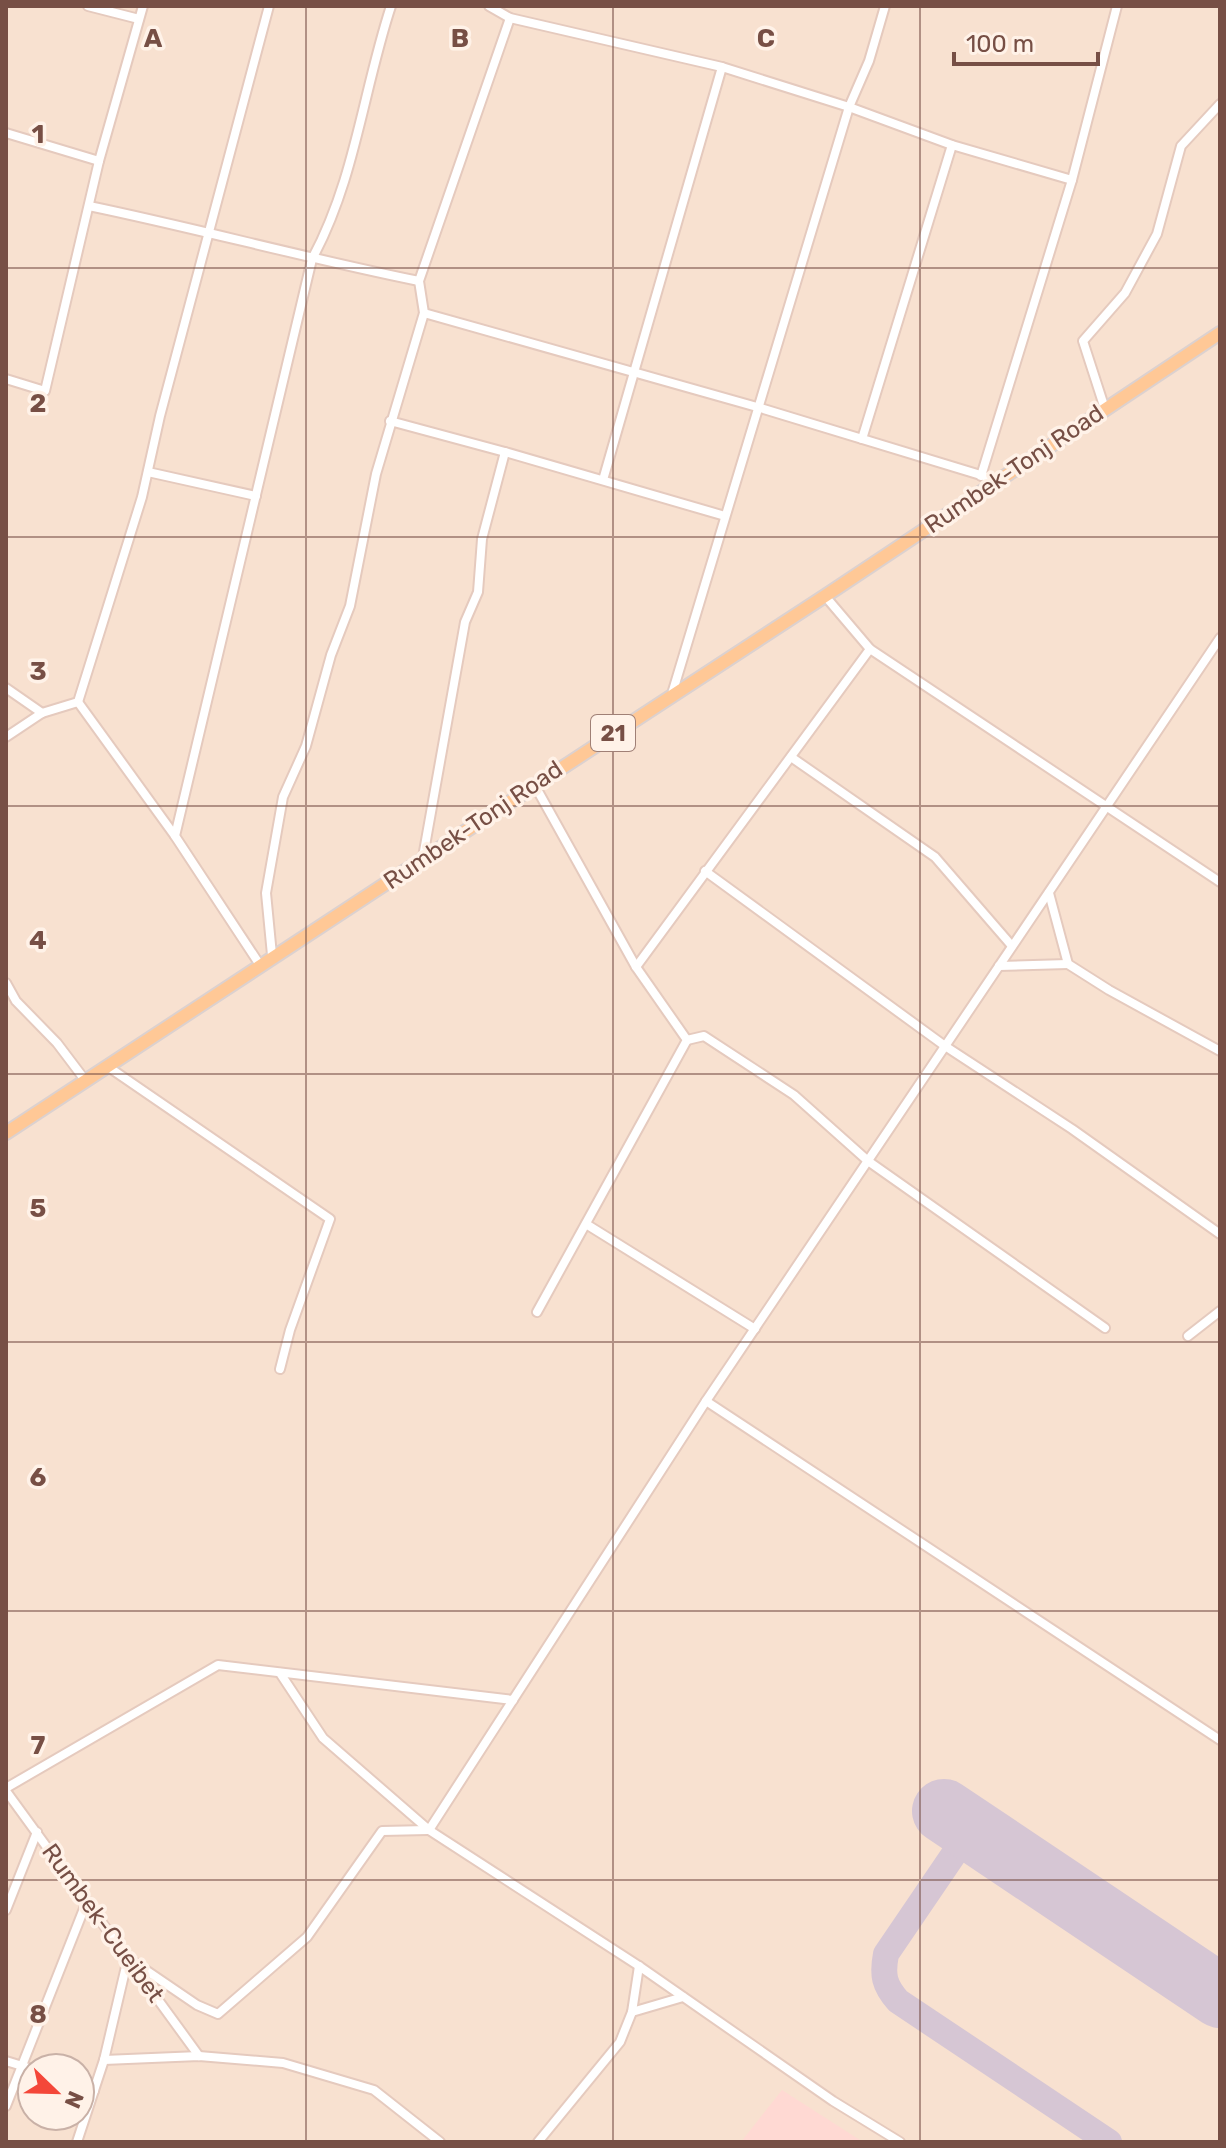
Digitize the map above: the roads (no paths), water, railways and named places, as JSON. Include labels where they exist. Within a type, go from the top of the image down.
[{"type":"main road","name":"Rumbek-Tonj Road","points":[[6,1133],[1220,333]]},
{"type":"street","points":[[88,6],[139,19]]},
{"type":"street","points":[[6,379],[45,391],[99,161],[143,6]]},
{"type":"street","points":[[78,702],[142,497],[160,416],[269,6]]},
{"type":"street","points":[[175,836],[312,259],[331,225],[350,168],[391,6]]},
{"type":"street","points":[[489,6],[510,18],[722,67],[849,107],[952,145],[1072,180]]},
{"type":"street","points":[[672,694],[849,107],[869,61],[885,6]]},
{"type":"street","points":[[981,476],[1072,180],[1117,6]]},
{"type":"street","points":[[272,955],[266,893],[283,797],[306,746],[331,655],[350,606],[376,474],[424,313],[419,281],[510,18]]},
{"type":"street","points":[[603,480],[722,67]]},
{"type":"street","points":[[1105,409],[1083,341],[1125,293],[1157,234],[1181,146],[1220,104]]},
{"type":"street","points":[[6,133],[99,161]]},
{"type":"street","points":[[862,439],[952,145]]},
{"type":"street","points":[[89,206],[419,281]]},
{"type":"street","points":[[424,313],[757,407],[997,480]]},
{"type":"street","points":[[390,421],[725,516]]},
{"type":"street","points":[[423,857],[465,622],[478,592],[482,539],[505,452]]},
{"type":"street","points":[[148,472],[256,496]]},
{"type":"street","points":[[825,596],[870,649],[1220,882]]},
{"type":"street","points":[[429,1830],[706,1401],[1220,638]]},
{"type":"street","points":[[636,967],[870,649]]},
{"type":"street","points":[[6,688],[42,713]]},
{"type":"street","points":[[6,737],[42,713],[78,702]]},
{"type":"street","points":[[78,702],[175,836],[260,965]]},
{"type":"street","points":[[791,757],[935,857],[1012,946]]},
{"type":"street","points":[[534,784],[636,967],[687,1040]]},
{"type":"street","points":[[705,871],[945,1046],[1072,1129],[1220,1234]]},
{"type":"street","points":[[1049,893],[1068,964]]},
{"type":"street","points":[[999,966],[1068,964],[1220,1051]]},
{"type":"street","points":[[6,983],[16,1001],[57,1043],[85,1080]]},
{"type":"street","points":[[537,1312],[687,1040],[704,1036],[794,1095],[868,1161],[1105,1328]]},
{"type":"street","points":[[107,1066],[330,1219],[290,1330],[280,1369]]},
{"type":"street","points":[[586,1224],[755,1329]]},
{"type":"street","points":[[1188,1336],[1220,1311]]},
{"type":"street","points":[[706,1401],[1220,1740]]},
{"type":"street","points":[[6,1790],[218,1665],[513,1700]]},
{"type":"street","points":[[280,1673],[323,1738],[429,1830],[639,1966],[833,2101],[900,2142]]},
{"type":"street","name":"Rumbek-Cueibet","points":[[6,1790],[199,2056]]},
{"type":"street","points":[[96,2085],[128,1958],[197,2005],[218,2014],[307,1937],[382,1831],[429,1830]]},
{"type":"street","points":[[6,1910],[37,1832]]},
{"type":"street","points":[[28,2052],[87,1901]]},
{"type":"street","points":[[538,2142],[620,2042],[632,2012],[639,1966]]},
{"type":"street","points":[[632,2012],[683,1997]]},
{"type":"street","points":[[104,2060],[199,2056],[283,2063],[374,2090],[440,2142]]},
{"type":"street","points":[[6,2106],[16,2081]]}]
